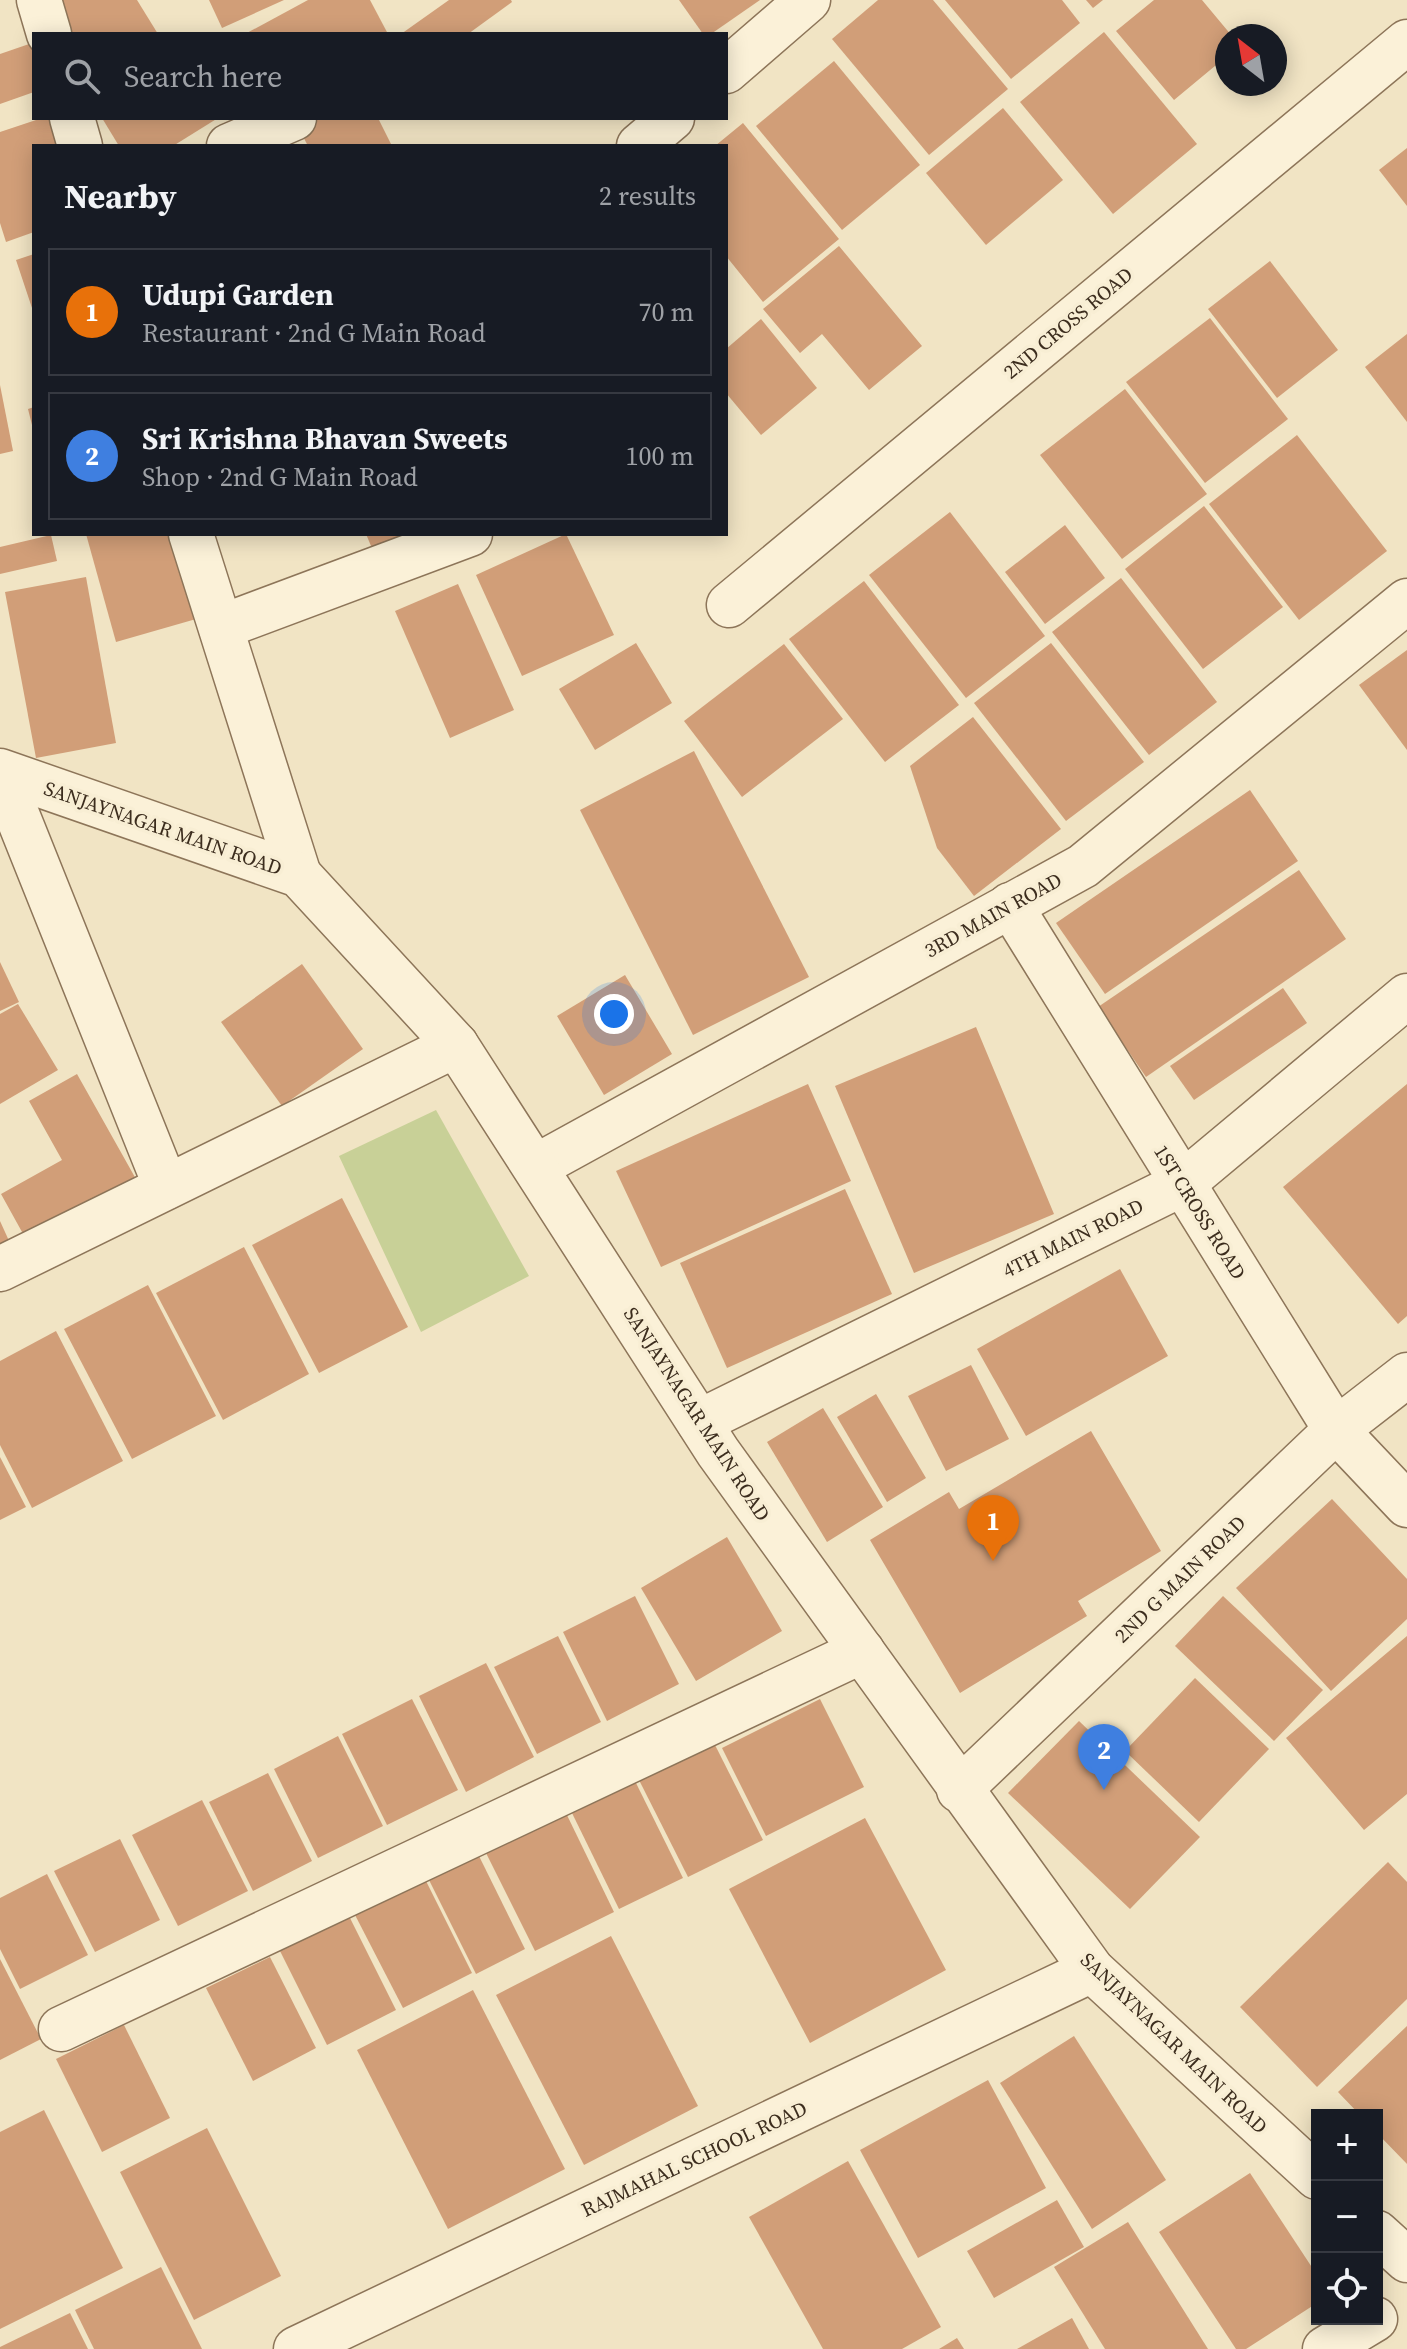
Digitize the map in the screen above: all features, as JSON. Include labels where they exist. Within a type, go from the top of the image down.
[{"type":"street","points":[[39,0],[48,32]]},
{"type":"street","points":[[728,69],[808,0]]},
{"type":"street","name":"2ND CROSS ROAD","points":[[729,605],[1407,42]]},
{"type":"street","points":[[73,120],[79,144]]},
{"type":"street","points":[[234,144],[289,120]]},
{"type":"street","points":[[641,144],[670,120]]},
{"type":"street","points":[[192,536],[299,875]]},
{"type":"street","points":[[221,627],[465,536]]},
{"type":"street","name":"3RD MAIN ROAD","points":[[537,1166],[1083,866],[1407,601]]},
{"type":"street","points":[[0,771],[166,1187]]},
{"type":"street","name":"SANJAYNAGAR MAIN ROAD","points":[[0,771],[299,875],[456,1045],[537,1166],[699,1422],[959,1790],[1092,1970],[1311,2171]]},
{"type":"street","name":"1ST CROSS ROAD","points":[[1010,905],[1336,1430],[1407,1505]]},
{"type":"street","name":"4TH MAIN ROAD","points":[[699,1422],[1182,1184],[1407,996]]},
{"type":"street","points":[[0,1269],[456,1045]]},
{"type":"street","name":"2ND G MAIN ROAD","points":[[959,1790],[1336,1430],[1407,1375]]},
{"type":"street","points":[[61,2029],[862,1651]]},
{"type":"street","name":"RAJMAHAL SCHOOL ROAD","points":[[296,2349],[1092,1970]]},
{"type":"street","points":[[1383,2238],[1407,2260]]},
{"type":"street","points":[[1383,2314],[1407,2300]]},
{"type":"street","points":[[1325,2349],[1364,2325]]},
{"type":"green space","points":[[436,1110],[529,1276],[421,1332],[339,1156]]},
{"type":"building","points":[[50,0],[137,0],[157,32],[70,32]]},
{"type":"building","points":[[209,0],[284,0],[222,28]]},
{"type":"building","points":[[308,0],[370,0],[387,32],[249,32]]},
{"type":"building","points":[[449,0],[512,2],[471,32],[404,32]]},
{"type":"building","points":[[679,0],[760,0],[714,32],[702,32]]},
{"type":"building","points":[[878,0],[933,0],[1008,89],[929,155],[832,39]]},
{"type":"building","points":[[945,0],[1062,0],[1080,23],[1011,79]]},
{"type":"building","points":[[1086,0],[1103,0],[1093,8]]},
{"type":"building","points":[[1154,0],[1202,0],[1222,24],[1215,24],[1215,66],[1174,100],[1116,31]]},
{"type":"building","points":[[1104,32],[1197,144],[1113,214],[1020,102]]},
{"type":"building","points":[[32,43],[32,93],[0,104],[0,54]]},
{"type":"building","points":[[834,61],[920,165],[842,230],[756,126]]},
{"type":"building","points":[[1003,108],[1063,180],[986,245],[926,173]]},
{"type":"building","points":[[36,120],[60,120],[67,144],[32,144],[32,233],[6,242],[0,223],[0,132]]},
{"type":"building","points":[[103,120],[215,120],[176,144],[118,144]]},
{"type":"building","points":[[312,120],[379,120],[391,144],[307,144],[298,127]]},
{"type":"building","points":[[743,123],[839,239],[763,302],[728,258],[728,144],[717,144]]},
{"type":"building","points":[[1407,148],[1407,206],[1379,170]]},
{"type":"building","points":[[839,246],[922,346],[869,390],[822,334],[800,353],[763,309]]},
{"type":"building","points":[[32,255],[32,308],[16,260]]},
{"type":"building","points":[[1270,261],[1338,350],[1277,398],[1208,309]]},
{"type":"building","points":[[1210,318],[1288,419],[1205,483],[1126,382]]},
{"type":"building","points":[[761,319],[817,388],[761,435],[728,395],[728,347]]},
{"type":"building","points":[[1407,334],[1407,422],[1365,367]]},
{"type":"building","points":[[0,385],[13,451],[0,454]]},
{"type":"building","points":[[1125,389],[1207,494],[1122,559],[1040,455]]},
{"type":"building","points":[[1297,435],[1387,551],[1299,620],[1209,504]]},
{"type":"building","points":[[1204,506],[1283,607],[1203,669],[1125,569]]},
{"type":"building","points":[[950,512],[1045,636],[966,698],[869,575]]},
{"type":"building","points":[[1065,525],[1105,578],[1045,624],[1005,572]]},
{"type":"building","points":[[51,536],[57,561],[0,574],[0,547]]},
{"type":"building","points":[[87,536],[189,536],[210,615],[116,642]]},
{"type":"building","points":[[367,536],[443,536],[379,565]]},
{"type":"building","points":[[567,536],[614,635],[522,676],[476,575]]},
{"type":"building","points":[[86,577],[116,743],[36,758],[5,592]]},
{"type":"building","points":[[1121,578],[1217,702],[1149,755],[1052,632]]},
{"type":"building","points":[[864,581],[959,705],[885,762],[789,639]]},
{"type":"building","points":[[458,584],[514,710],[450,738],[395,611]]},
{"type":"building","points":[[636,643],[672,703],[595,750],[559,689]]},
{"type":"building","points":[[1051,643],[1144,762],[1066,821],[974,703]]},
{"type":"building","points":[[784,644],[843,719],[742,797],[684,721]]},
{"type":"building","points":[[1407,650],[1407,750],[1359,685]]},
{"type":"building","points":[[973,717],[1061,829],[974,896],[937,848],[910,766]]},
{"type":"building","points":[[694,751],[809,977],[693,1035],[580,810]]},
{"type":"building","points":[[1250,790],[1298,861],[1105,994],[1056,923]]},
{"type":"building","points":[[1299,870],[1346,939],[1146,1077],[1098,1007]]},
{"type":"building","points":[[0,962],[19,1002],[0,1011]]},
{"type":"building","points":[[302,964],[363,1049],[282,1106],[221,1022]]},
{"type":"building","points":[[625,975],[672,1054],[604,1095],[557,1016]]},
{"type":"building","points":[[1283,988],[1307,1023],[1194,1100],[1170,1066]]},
{"type":"building","points":[[18,1004],[58,1070],[0,1104],[0,1014]]},
{"type":"building","points":[[976,1027],[1054,1214],[914,1273],[835,1086]]},
{"type":"building","points":[[77,1074],[141,1188],[32,1250],[1,1194],[62,1160],[29,1101]]},
{"type":"building","points":[[808,1084],[851,1181],[661,1267],[616,1171]]},
{"type":"building","points":[[1407,1084],[1407,1316],[1398,1324],[1283,1187]]},
{"type":"building","points":[[845,1189],[892,1294],[727,1368],[680,1263]]},
{"type":"building","points":[[342,1198],[408,1327],[319,1373],[252,1245]]},
{"type":"building","points":[[0,1221],[15,1254],[0,1261]]},
{"type":"building","points":[[244,1247],[309,1374],[223,1420],[156,1293]]},
{"type":"building","points":[[1120,1269],[1168,1356],[1026,1436],[977,1349]]},
{"type":"building","points":[[148,1285],[216,1416],[132,1459],[64,1329]]},
{"type":"building","points":[[56,1331],[123,1461],[32,1508],[0,1445],[0,1361]]},
{"type":"building","points":[[971,1365],[1009,1439],[946,1471],[908,1396]]},
{"type":"building","points":[[876,1394],[926,1478],[887,1502],[837,1417]]},
{"type":"building","points":[[823,1408],[883,1507],[827,1542],[767,1442]]},
{"type":"building","points":[[1091,1431],[1161,1551],[1078,1601],[1087,1616],[960,1693],[870,1540],[949,1492],[959,1509]]},
{"type":"building","points":[[0,1457],[26,1507],[0,1520]]},
{"type":"building","points":[[1332,1499],[1407,1579],[1407,1619],[1331,1691],[1236,1588]]},
{"type":"building","points":[[727,1537],[782,1631],[696,1681],[641,1588]]},
{"type":"building","points":[[635,1596],[679,1684],[607,1721],[563,1632]]},
{"type":"building","points":[[1223,1596],[1323,1690],[1274,1741],[1175,1646]]},
{"type":"building","points":[[558,1636],[601,1722],[537,1754],[494,1667]]},
{"type":"building","points":[[1407,1636],[1407,1794],[1364,1830],[1286,1738]]},
{"type":"building","points":[[486,1663],[534,1757],[466,1792],[419,1696]]},
{"type":"building","points":[[1195,1678],[1269,1749],[1199,1822],[1125,1751]]},
{"type":"building","points":[[412,1699],[458,1790],[387,1825],[342,1734]]},
{"type":"building","points":[[820,1699],[864,1787],[766,1836],[722,1748]]},
{"type":"building","points":[[1079,1721],[1200,1837],[1130,1909],[1008,1793]]},
{"type":"building","points":[[338,1736],[383,1826],[318,1858],[274,1769]]},
{"type":"building","points":[[714,1743],[763,1840],[688,1877],[639,1780]]},
{"type":"building","points":[[268,1773],[312,1861],[253,1891],[209,1802]]},
{"type":"building","points":[[635,1781],[683,1878],[619,1909],[572,1813]]},
{"type":"building","points":[[202,1800],[248,1891],[178,1926],[132,1835]]},
{"type":"building","points":[[565,1811],[614,1912],[535,1951],[485,1851]]},
{"type":"building","points":[[865,1818],[946,1970],[810,2043],[729,1889]]},
{"type":"building","points":[[120,1839],[160,1920],[95,1952],[54,1871]]},
{"type":"building","points":[[478,1854],[525,1949],[476,1974],[428,1878]]},
{"type":"building","points":[[1388,1862],[1407,1882],[1407,1999],[1317,2087],[1240,2007]]},
{"type":"building","points":[[47,1874],[88,1955],[20,1989],[0,1949],[0,1898]]},
{"type":"building","points":[[425,1879],[472,1973],[403,2008],[354,1913]]},
{"type":"building","points":[[349,1916],[396,2010],[327,2045],[280,1951]]},
{"type":"building","points":[[611,1936],[698,2106],[584,2165],[496,1995]]},
{"type":"building","points":[[270,1957],[316,2048],[253,2081],[206,1988]]},
{"type":"building","points":[[0,1959],[41,2039],[0,2060]]},
{"type":"building","points":[[473,1990],[565,2169],[448,2229],[357,2050]]},
{"type":"building","points":[[124,2025],[170,2118],[102,2152],[56,2059]]},
{"type":"building","points":[[1407,2026],[1407,2164],[1383,2139],[1383,2109],[1354,2109],[1338,2092]]},
{"type":"building","points":[[1074,2036],[1166,2180],[1092,2229],[1000,2083]]},
{"type":"building","points":[[988,2080],[1046,2188],[918,2258],[860,2150]]},
{"type":"building","points":[[44,2110],[123,2268],[0,2329],[0,2132]]},
{"type":"building","points":[[207,2128],[281,2276],[194,2320],[120,2172]]},
{"type":"building","points":[[848,2161],[941,2327],[902,2349],[823,2349],[749,2217]]},
{"type":"building","points":[[1250,2173],[1311,2266],[1311,2307],[1246,2349],[1236,2349],[1159,2232]]},
{"type":"building","points":[[1057,2200],[1084,2247],[994,2298],[967,2251]]},
{"type":"building","points":[[1128,2222],[1208,2349],[1105,2349],[1054,2267]]},
{"type":"building","points":[[161,2267],[202,2349],[94,2349],[75,2310]]},
{"type":"building","points":[[70,2313],[88,2349],[0,2349],[0,2347]]},
{"type":"building","points":[[1072,2318],[1089,2349],[1017,2349]]},
{"type":"building","points":[[957,2338],[964,2349],[939,2349]]},
{"type":"place","name":"Udupi Garden","points":[[993,1561]]},
{"type":"place","name":"Sri Krishna Bhavan Sweets","points":[[1104,1790]]}]
